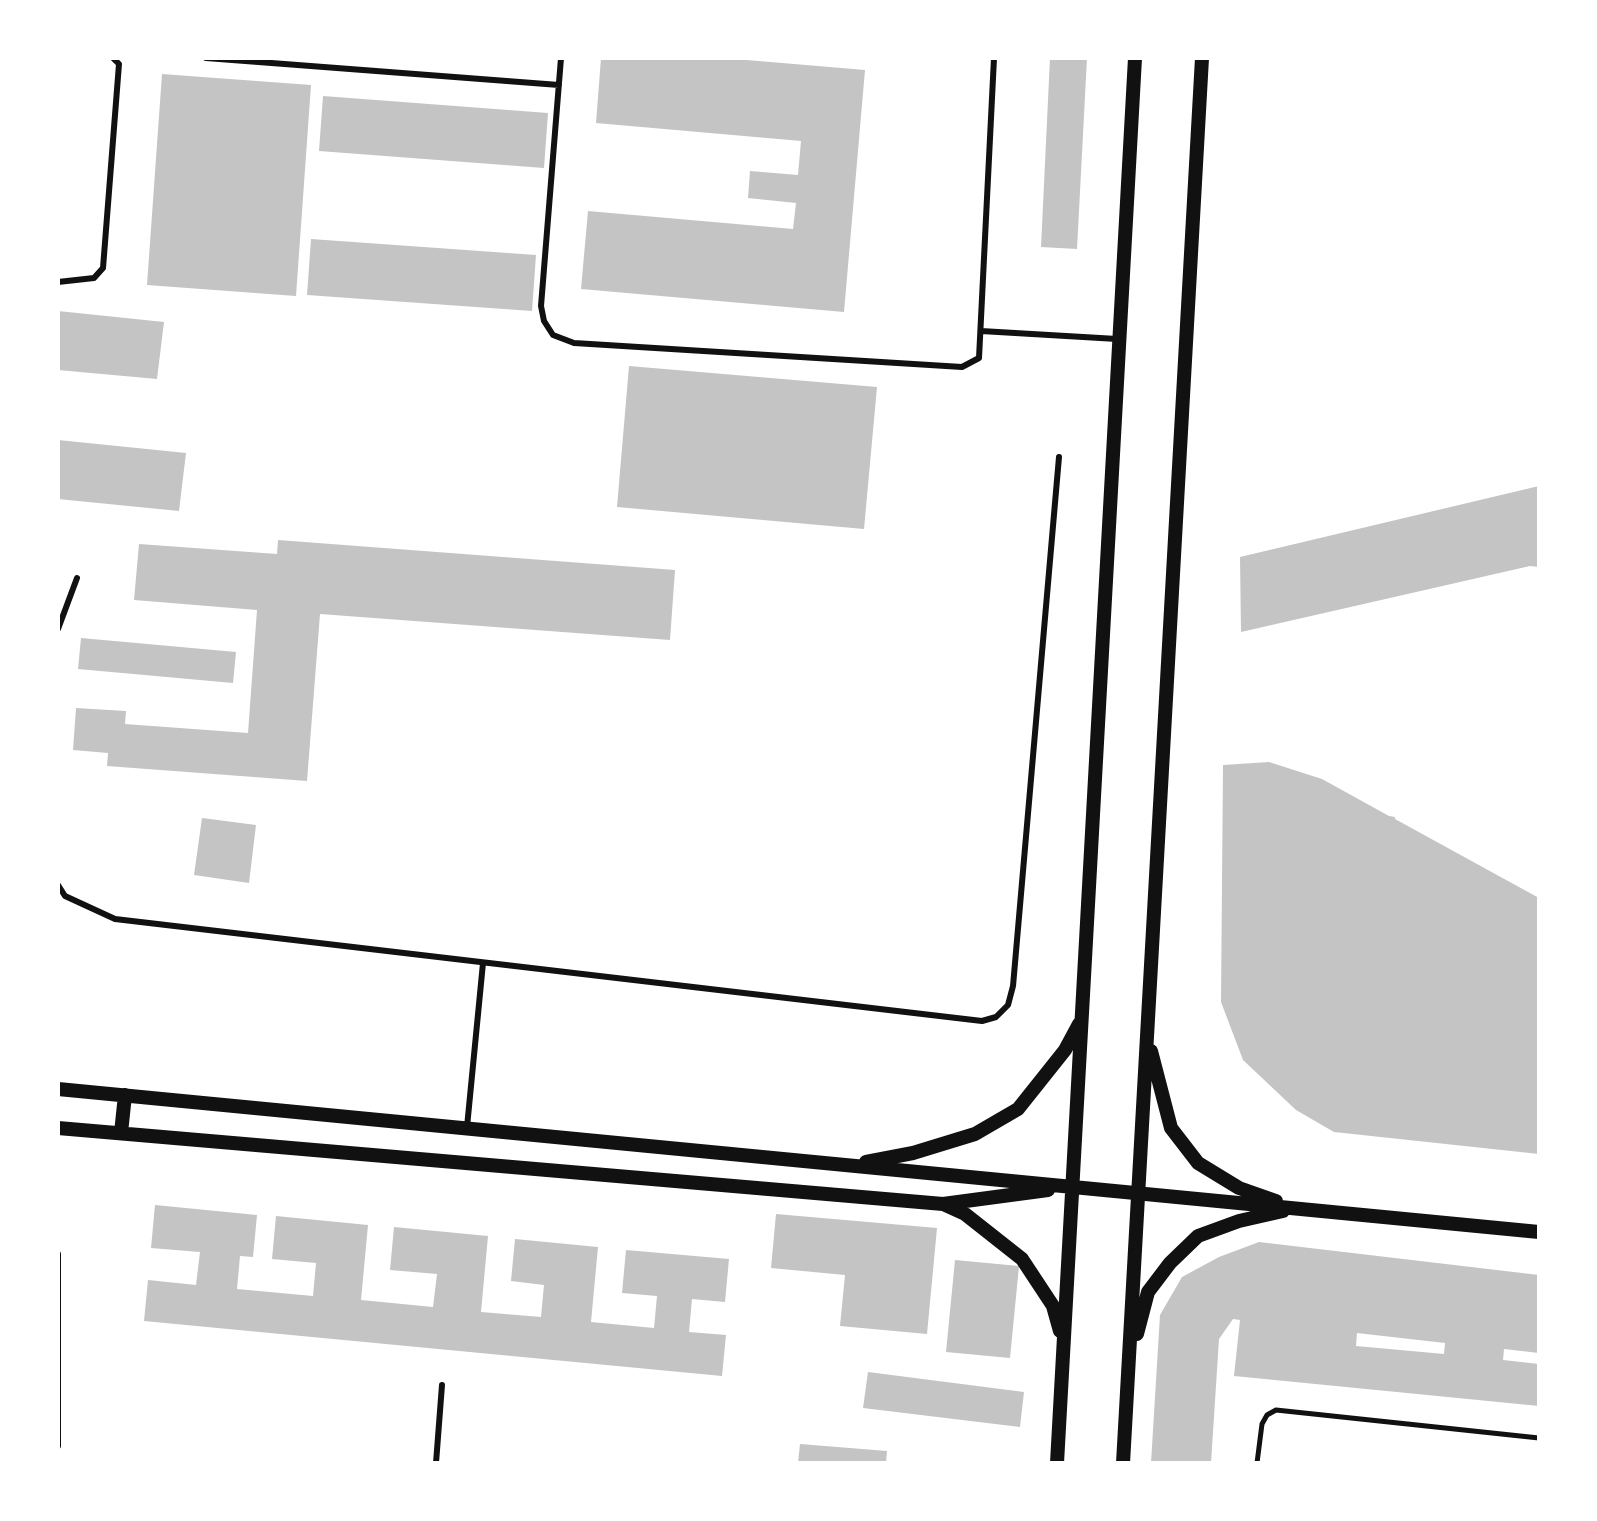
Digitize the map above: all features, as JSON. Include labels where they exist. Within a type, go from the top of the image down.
[{"type":"street","points":[[1057,1463],[1135,58]]},
{"type":"street","points":[[1123,1463],[1202,58]]},
{"type":"street","points":[[850,1165],[913,1153],[975,1134],[1018,1109],[1065,1050],[1081,1020]]},
{"type":"street","points":[[1147,1038],[1171,1128],[1198,1163],[1239,1188],[1295,1208]]},
{"type":"street","points":[[58,1089],[1539,1232]]},
{"type":"street","points":[[121,1133],[125,1095]]},
{"type":"street","points":[[58,1128],[943,1204],[1073,1186]]},
{"type":"street","points":[[943,1204],[965,1214],[1022,1259],[1053,1306],[1064,1347]]},
{"type":"street","points":[[1129,1366],[1148,1292],[1170,1263],[1198,1236],[1239,1221],[1295,1208]]},
{"type":"lane","points":[[58,282],[94,278],[103,268],[119,64],[113,58]]},
{"type":"lane","points":[[206,58],[559,85]]},
{"type":"lane","points":[[561,58],[541,306],[544,321],[553,335],[574,343],[962,367],[979,358],[994,58]]},
{"type":"lane","points":[[981,331],[1119,339]]},
{"type":"lane","points":[[58,885],[65,896],[115,919],[982,1021],[996,1017],[1008,1005],[1013,986],[1059,457]]},
{"type":"lane","points":[[58,629],[77,578]]},
{"type":"lane","points":[[467,1127],[483,963]]},
{"type":"lane","points":[[58,1254],[58,1446]]},
{"type":"lane","points":[[436,1463],[442,1385]]},
{"type":"path","points":[[1257,1463],[1262,1424],[1267,1415],[1276,1410],[1539,1438]]},
{"type":"building","points":[[601,58],[723,58],[865,70],[844,312],[581,289],[588,211],[793,229],[796,203],[748,198],[750,171],[798,175],[801,141],[596,123]]},
{"type":"building","points":[[1050,58],[1087,58],[1077,249],[1041,247]]},
{"type":"building","points":[[162,74],[311,85],[296,296],[147,285]]},
{"type":"building","points":[[323,96],[548,113],[544,168],[319,151]]},
{"type":"building","points":[[311,239],[536,255],[532,311],[307,295]]},
{"type":"building","points":[[58,311],[164,322],[157,379],[58,370]]},
{"type":"building","points":[[629,366],[877,387],[864,529],[617,507]]},
{"type":"building","points":[[58,440],[186,453],[179,511],[58,499]]},
{"type":"building","points":[[1539,486],[1539,567],[1530,566],[1241,632],[1240,557]]},
{"type":"building","points":[[278,540],[675,570],[670,640],[320,614],[307,781],[107,766],[108,753],[73,750],[76,708],[126,711],[125,724],[248,733],[257,610],[134,600],[139,544],[277,554]]},
{"type":"building","points":[[81,638],[236,652],[233,683],[78,669]]},
{"type":"building","points":[[1269,762],[1322,779],[1539,898],[1539,1154],[1334,1132],[1296,1110],[1243,1060],[1221,1002],[1223,765]]},
{"type":"building","points":[[202,818],[256,825],[249,883],[194,875]]},
{"type":"building","points":[[155,1205],[257,1215],[253,1257],[240,1256],[237,1289],[313,1296],[316,1263],[272,1259],[276,1216],[368,1225],[361,1300],[433,1307],[437,1274],[390,1270],[394,1227],[488,1236],[481,1312],[541,1317],[544,1285],[511,1281],[515,1239],[598,1247],[591,1322],[654,1328],[657,1296],[622,1293],[626,1250],[729,1259],[725,1302],[692,1299],[689,1332],[726,1335],[722,1376],[144,1321],[148,1280],[196,1285],[200,1252],[151,1248]]},
{"type":"building","points":[[776,1214],[937,1228],[927,1334],[840,1326],[845,1275],[771,1268]]},
{"type":"building","points":[[1259,1242],[1539,1275],[1539,1353],[1504,1349],[1503,1360],[1539,1364],[1539,1406],[1234,1376],[1240,1320],[1233,1319],[1219,1339],[1211,1463],[1151,1463],[1160,1315],[1182,1277],[1219,1257]],"holes":[[[1357,1333],[1445,1343],[1444,1354],[1356,1346]]]},
{"type":"building","points":[[955,1260],[1019,1266],[1010,1358],[946,1352]]},
{"type":"building","points":[[868,1372],[1024,1392],[1020,1427],[863,1408]]},
{"type":"building","points":[[800,1444],[887,1451],[886,1463],[798,1463]]}]
